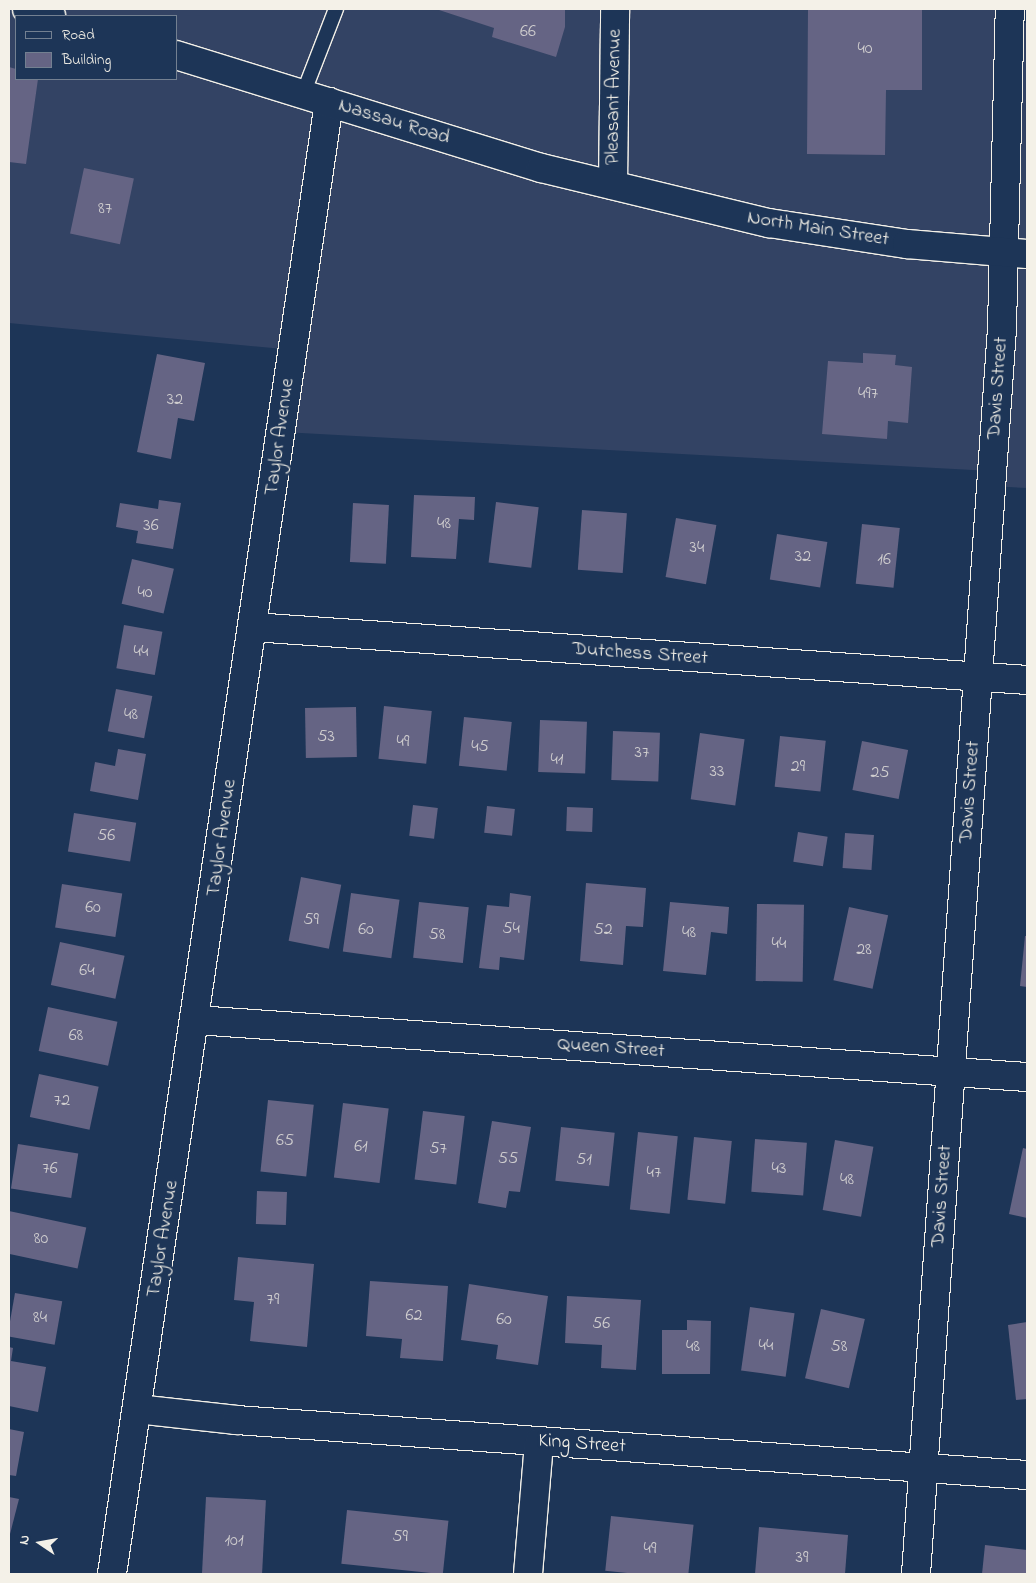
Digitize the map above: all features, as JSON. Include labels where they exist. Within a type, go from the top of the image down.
[{"type":"street","points":[[27,9],[48,15]]},
{"type":"street","name":"Pleasant Avenue","points":[[613,185],[615,9]]},
{"type":"street","name":"Davis Street","points":[[916,1574],[1002,327],[1015,253],[1010,9]]},
{"type":"street","name":"Nassau Road","points":[[178,56],[541,168],[613,185]]},
{"type":"street","name":"Taylor Avenue","points":[[112,1574],[196,1020],[329,102]]},
{"type":"street","name":"North Main Street","points":[[613,185],[769,223],[907,244],[1015,253]]},
{"type":"street","name":"Dutchess Street","points":[[252,627],[1027,680]]},
{"type":"street","name":"Queen Street","points":[[196,1020],[1027,1077]]},
{"type":"street","name":"King Street","points":[[137,1409],[236,1420],[1027,1475]]},
{"type":"street","points":[[528,1574],[539,1442]]},
{"type":"lane","points":[[303,94],[336,9]]},
{"type":"shaded area","points":[[9,9],[1006,9],[1007,22],[1027,23],[1027,488],[990,486],[991,471],[283,432],[294,350],[9,323]]},
{"type":"building","points":[[436,9],[565,9],[565,27],[556,57],[492,37],[494,28]]},
{"type":"building","points":[[808,9],[922,9],[922,90],[886,90],[885,155],[807,154]]},
{"type":"building","points":[[9,67],[15,69],[15,80],[38,80],[26,164],[9,162]]},
{"type":"building","points":[[84,168],[134,179],[120,244],[70,234]]},
{"type":"building","points":[[863,353],[896,355],[895,365],[912,367],[908,423],[888,421],[887,439],[822,434],[828,361],[863,363]]},
{"type":"building","points":[[157,354],[205,363],[194,421],[178,418],[171,459],[137,452]]},
{"type":"building","points":[[414,495],[475,497],[474,520],[459,519],[456,559],[411,557]]},
{"type":"building","points":[[159,500],[181,503],[173,549],[136,543],[138,531],[116,527],[120,503],[158,509]]},
{"type":"building","points":[[496,502],[539,507],[531,568],[489,563]]},
{"type":"building","points":[[353,503],[389,505],[386,564],[350,562]]},
{"type":"building","points":[[582,510],[627,513],[623,573],[578,570]]},
{"type":"building","points":[[676,518],[716,525],[706,584],[666,577]]},
{"type":"building","points":[[862,524],[900,528],[894,588],[856,584]]},
{"type":"building","points":[[777,534],[827,542],[820,587],[770,579]]},
{"type":"building","points":[[132,559],[174,569],[164,613],[122,604]]},
{"type":"building","points":[[124,625],[162,632],[155,675],[116,668]]},
{"type":"building","points":[[116,689],[152,696],[144,738],[108,731]]},
{"type":"building","points":[[384,706],[432,711],[426,764],[378,759]]},
{"type":"building","points":[[356,707],[357,757],[306,758],[305,708]]},
{"type":"building","points":[[464,717],[512,722],[507,771],[459,766]]},
{"type":"building","points":[[540,720],[587,722],[585,774],[538,772]]},
{"type":"building","points":[[613,731],[660,733],[658,782],[611,780]]},
{"type":"building","points":[[700,733],[745,739],[735,806],[691,799]]},
{"type":"building","points":[[780,736],[826,741],[820,792],[775,787]]},
{"type":"building","points":[[862,741],[908,750],[899,799],[852,790]]},
{"type":"building","points":[[118,749],[146,754],[138,800],[90,791],[95,762],[115,766]]},
{"type":"building","points":[[413,805],[438,808],[434,839],[409,836]]},
{"type":"building","points":[[487,806],[515,809],[512,836],[484,833]]},
{"type":"building","points":[[567,807],[593,808],[592,832],[566,831]]},
{"type":"building","points":[[74,813],[136,823],[130,861],[68,852]]},
{"type":"building","points":[[798,832],[828,837],[823,866],[793,862]]},
{"type":"building","points":[[845,833],[874,835],[871,870],[843,868]]},
{"type":"building","points":[[301,877],[341,885],[329,949],[289,941]]},
{"type":"building","points":[[586,883],[646,888],[643,927],[626,926],[623,965],[580,961]]},
{"type":"building","points":[[62,884],[122,894],[115,937],[55,927]]},
{"type":"building","points":[[351,893],[400,900],[391,958],[343,951]]},
{"type":"building","points":[[510,893],[531,896],[524,960],[500,957],[499,970],[479,968],[487,905],[509,907]]},
{"type":"building","points":[[419,902],[469,907],[463,963],[413,958]]},
{"type":"building","points":[[670,902],[729,907],[727,934],[711,932],[706,975],[663,971]]},
{"type":"building","points":[[757,904],[804,905],[803,982],[756,981]]},
{"type":"building","points":[[849,907],[888,915],[873,989],[833,980]]},
{"type":"building","points":[[1025,936],[1027,936],[1027,987],[1020,986]]},
{"type":"building","points":[[60,942],[125,956],[115,999],[51,985]]},
{"type":"building","points":[[48,1007],[117,1022],[108,1066],[39,1051]]},
{"type":"building","points":[[39,1074],[99,1087],[90,1130],[30,1117]]},
{"type":"building","points":[[268,1100],[314,1105],[306,1176],[260,1172]]},
{"type":"building","points":[[343,1103],[389,1109],[380,1183],[334,1177]]},
{"type":"building","points":[[423,1111],[465,1116],[456,1185],[415,1179]]},
{"type":"building","points":[[492,1121],[531,1127],[520,1192],[509,1191],[506,1208],[478,1203]]},
{"type":"building","points":[[561,1127],[615,1133],[609,1186],[555,1181]]},
{"type":"building","points":[[638,1132],[678,1136],[670,1214],[630,1210]]},
{"type":"building","points":[[694,1137],[732,1141],[725,1204],[687,1200]]},
{"type":"building","points":[[755,1139],[807,1143],[803,1195],[751,1192]]},
{"type":"building","points":[[835,1140],[873,1147],[861,1217],[823,1210]]},
{"type":"building","points":[[18,1144],[78,1154],[71,1198],[11,1188]]},
{"type":"building","points":[[1023,1148],[1027,1149],[1027,1218],[1009,1214]]},
{"type":"building","points":[[257,1191],[287,1192],[286,1225],[256,1224]]},
{"type":"building","points":[[9,1211],[86,1227],[78,1269],[9,1254]]},
{"type":"building","points":[[238,1257],[314,1264],[307,1347],[250,1341],[254,1302],[234,1300]]},
{"type":"building","points":[[370,1281],[448,1286],[443,1361],[400,1358],[402,1339],[366,1336]]},
{"type":"building","points":[[469,1284],[548,1296],[538,1365],[496,1359],[498,1345],[461,1340]]},
{"type":"building","points":[[15,1293],[62,1301],[55,1345],[9,1337]]},
{"type":"building","points":[[567,1296],[641,1300],[636,1370],[601,1368],[602,1345],[565,1343]]},
{"type":"building","points":[[750,1307],[795,1313],[786,1377],[741,1370]]},
{"type":"building","points":[[821,1309],[865,1319],[849,1388],[805,1378]]},
{"type":"building","points":[[687,1320],[711,1321],[710,1374],[662,1374],[662,1330],[687,1330]]},
{"type":"building","points":[[1027,1322],[1027,1399],[1016,1400],[1008,1325]]},
{"type":"building","points":[[9,1347],[13,1348],[11,1361],[46,1367],[38,1412],[9,1406]]},
{"type":"building","points":[[9,1429],[24,1432],[16,1476],[9,1475]]},
{"type":"building","points":[[9,1497],[19,1499],[9,1538]]},
{"type":"building","points":[[206,1497],[266,1500],[262,1574],[202,1574]]},
{"type":"building","points":[[347,1510],[448,1521],[443,1574],[341,1564]]},
{"type":"building","points":[[611,1516],[694,1525],[688,1574],[637,1574],[605,1571]]},
{"type":"building","points":[[759,1527],[848,1535],[845,1574],[755,1574]]},
{"type":"building","points":[[985,1545],[1027,1550],[1027,1574],[982,1574]]}]
